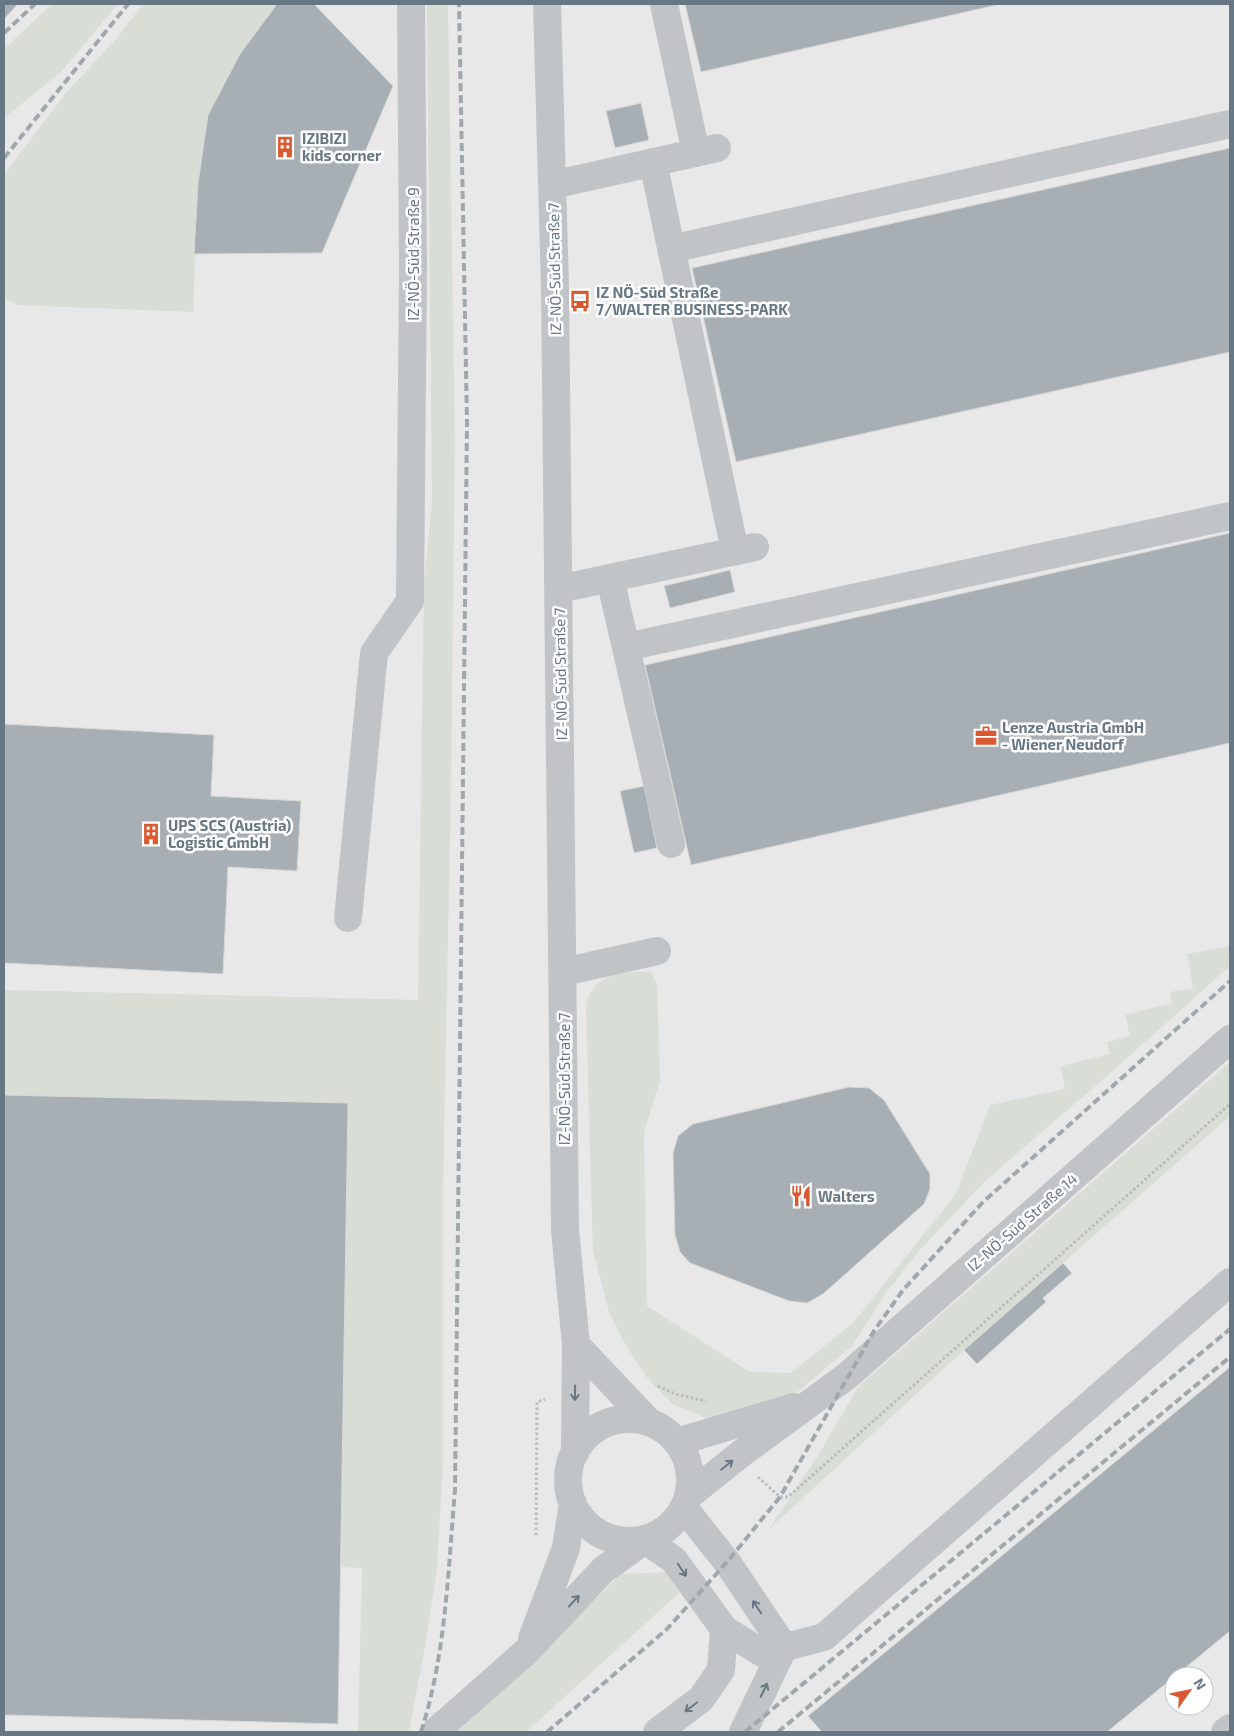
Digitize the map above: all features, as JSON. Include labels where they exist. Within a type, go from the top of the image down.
[{"type":"street","name":"IZ-NÖ-Süd Straße 9","points":[[348,918],[374,653],[410,602],[414,270],[411,4]]},
{"type":"street","name":"IZ-NÖ-Süd Straße 7","points":[[547,4],[559,589],[566,1230],[576,1344],[575,1453]]},
{"type":"street","points":[[552,185],[706,150],[664,4]]},
{"type":"street","points":[[671,249],[1230,124]]},
{"type":"street","points":[[559,589],[745,549],[671,249],[653,162]]},
{"type":"street","points":[[626,647],[1230,516]]},
{"type":"street","points":[[610,578],[671,844]]},
{"type":"street","points":[[563,972],[657,951]]},
{"type":"street","name":"IZ-NÖ-Süd Straße 14","points":[[686,1502],[847,1376],[1230,1039]]},
{"type":"street","points":[[435,1732],[528,1650],[603,1570],[645,1540],[661,1533],[674,1522],[686,1502],[690,1474],[686,1457],[677,1442],[664,1430],[649,1422],[632,1419],[614,1420],[592,1433],[575,1453],[569,1469],[569,1486],[573,1503],[582,1518],[595,1530],[610,1538],[627,1541],[645,1540],[674,1560],[724,1629],[762,1653],[824,1637],[1230,1282]]},
{"type":"street","points":[[576,1344],[649,1422]]},
{"type":"street","name":"IZ-NÖ-Süd Straße 14","points":[[677,1442],[812,1402]]},
{"type":"street","points":[[686,1502],[784,1647]]},
{"type":"street","points":[[528,1650],[566,1548],[573,1503]]},
{"type":"street","points":[[657,1732],[702,1699],[721,1670],[724,1629]]},
{"type":"street","points":[[744,1732],[784,1647]]},
{"type":"street","points":[[1225,1732],[1230,1728]]},
{"type":"shaded area","points":[[4,4],[1230,4],[1230,1732],[4,1732]]},
{"type":"shaded area","points":[[52,4],[118,4],[62,71],[4,118],[4,49]]},
{"type":"shaded area","points":[[143,4],[277,4],[240,54],[208,115],[198,183],[193,312],[18,305],[4,298],[4,175],[66,93],[117,38]]},
{"type":"shaded area","points":[[427,4],[448,4],[455,439],[451,785],[443,1190],[443,1461],[437,1569],[424,1653],[409,1730],[407,1732],[358,1732],[362,1568],[341,1567],[348,1103],[4,1095],[4,990],[418,1000],[424,586],[432,502]]},
{"type":"shaded area","points":[[1230,946],[1230,966],[1107,1076],[985,1181],[918,1252],[886,1293],[853,1345],[782,1405],[708,1419],[674,1405],[648,1379],[626,1346],[609,1312],[593,1251],[586,1010],[590,993],[601,981],[626,972],[652,972],[657,986],[660,1081],[644,1132],[647,1306],[750,1372],[791,1373],[853,1323],[956,1194],[990,1105],[1065,1089],[1061,1066],[1110,1054],[1107,1042],[1130,1036],[1125,1015],[1172,1003],[1170,992],[1193,988],[1187,954]]},
{"type":"shaded area","points":[[1230,1062],[1230,1116],[964,1350],[769,1529],[819,1454],[858,1387]]},
{"type":"shaded area","points":[[670,1572],[679,1593],[526,1732],[458,1732],[621,1574]]},
{"type":"building","points":[[4,4],[18,4],[4,19]]},
{"type":"building","name":"IZIBIZI kids corner","points":[[277,4],[314,4],[393,86],[322,253],[194,254],[198,183],[208,115],[240,54]]},
{"type":"building","points":[[685,4],[1001,4],[701,72]]},
{"type":"building","points":[[641,103],[649,140],[615,148],[606,111]]},
{"type":"building","points":[[1230,148],[1230,352],[736,462],[692,268]]},
{"type":"building","points":[[1230,533],[1230,743],[691,865],[645,665]]},
{"type":"building","points":[[730,570],[735,592],[670,608],[664,586]]},
{"type":"building","name":"UPS SCS (Austria) Logistic GmbH","points":[[4,724],[214,735],[211,796],[301,801],[297,871],[228,867],[223,974],[4,963]]},
{"type":"building","points":[[644,786],[657,848],[634,853],[620,791]]},
{"type":"building","name":"Walters","points":[[849,1087],[869,1088],[884,1100],[930,1174],[930,1189],[924,1204],[823,1294],[807,1303],[789,1301],[690,1263],[680,1252],[675,1235],[673,1153],[678,1136],[693,1124]]},
{"type":"building","points":[[4,1095],[348,1103],[338,1724],[4,1715]]},
{"type":"building","points":[[1063,1263],[1072,1273],[1043,1298],[1046,1302],[977,1364],[964,1350]]},
{"type":"building","points":[[1230,1367],[1230,1631],[1187,1666],[1164,1666],[1164,1685],[1107,1732],[822,1732],[808,1716]]},
{"type":"railway","points":[[4,33],[35,4]]},
{"type":"railway","points":[[4,158],[128,4]]},
{"type":"railway","points":[[421,1732],[436,1673],[441,1643],[455,1490],[467,422],[459,4]]},
{"type":"railway","points":[[547,1732],[667,1629],[727,1562],[780,1497],[874,1331],[903,1290],[983,1202],[1230,981]]},
{"type":"railway","points":[[745,1732],[1230,1329]]},
{"type":"railway","points":[[778,1732],[1230,1357]]},
{"type":"place","name":"IZIBIZI kids corner","points":[[285,147]]},
{"type":"place","name":"IZ NÖ-Süd Straße 7/WALTER BUSINESS-PARK","points":[[580,301]]},
{"type":"place","name":"Lenze Austria GmbH - Wiener Neudorf","points":[[986,736]]},
{"type":"place","name":"UPS SCS (Austria) Logistic GmbH","points":[[151,834]]},
{"type":"place","name":"Walters","points":[[801,1196]]}]
